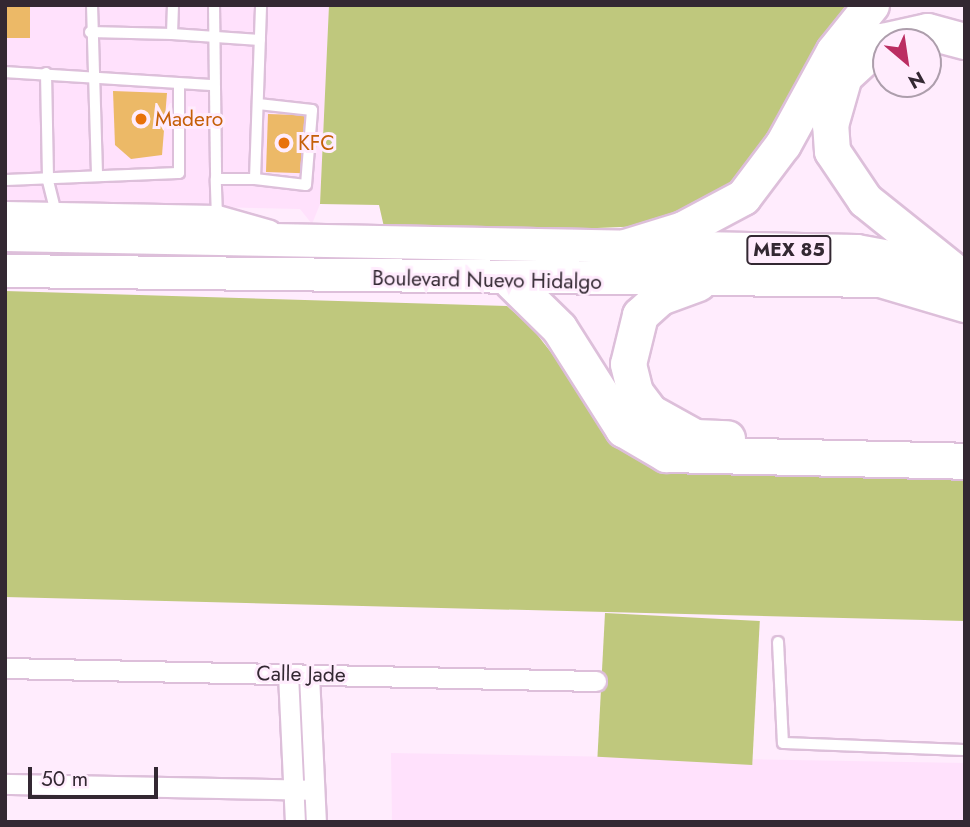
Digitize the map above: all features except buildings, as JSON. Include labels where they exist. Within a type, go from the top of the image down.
[{"type":"highway","points":[[625,247],[683,229],[743,197],[776,155],[834,51],[872,5]]},
{"type":"highway","points":[[958,273],[865,200],[832,151],[830,125],[844,76],[882,41],[927,31],[965,41]]},
{"type":"highway","points":[[512,281],[559,328],[623,429],[666,454],[965,461]]},
{"type":"highway","points":[[698,283],[660,297],[640,315],[630,337],[635,392],[672,427],[695,437],[965,437]]},
{"type":"main road","name":"Boulevard Nuevo Hidalgo","points":[[5,234],[55,228],[217,227],[309,240],[857,251],[958,273]]},
{"type":"main road","name":"Boulevard Nuevo Hidalgo","points":[[5,271],[512,281],[880,281],[965,306]]},
{"type":"street","points":[[5,211],[55,228],[54,272]]},
{"type":"street","name":"Calle Jade","points":[[5,668],[596,681]]},
{"type":"street","points":[[288,674],[295,822]]},
{"type":"street","points":[[309,675],[316,822]]},
{"type":"street","points":[[5,784],[314,790]]},
{"type":"lane","points":[[92,5],[90,32],[97,175]]},
{"type":"lane","points":[[172,34],[173,5]]},
{"type":"lane","points":[[214,5],[217,227]]},
{"type":"lane","points":[[255,179],[261,5]]},
{"type":"lane","points":[[90,32],[260,40]]},
{"type":"lane","points":[[5,72],[214,86]]},
{"type":"lane","points":[[46,73],[48,181],[55,228]]},
{"type":"lane","points":[[5,180],[48,181],[97,175],[179,173],[179,85]]},
{"type":"lane","points":[[216,179],[255,179],[306,185],[312,110],[258,104]]},
{"type":"lane","points":[[778,642],[783,743],[965,750]]},
{"type":"shaded area","points":[[5,5],[329,5],[320,204],[312,224],[300,209],[5,203]]},
{"type":"shaded area","points":[[391,753],[965,763],[965,822],[392,822]]},
{"type":"green space","points":[[329,5],[857,5],[729,189],[645,226],[573,229],[384,227],[379,205],[320,204]]},
{"type":"green space","points":[[5,291],[507,306],[532,328],[625,447],[965,471],[965,621],[5,597]]},
{"type":"green space","points":[[605,613],[760,621],[752,765],[597,757]]},
{"type":"place","name":"Madero","points":[[141,119]]},
{"type":"place","name":"KFC","points":[[284,143]]}]
